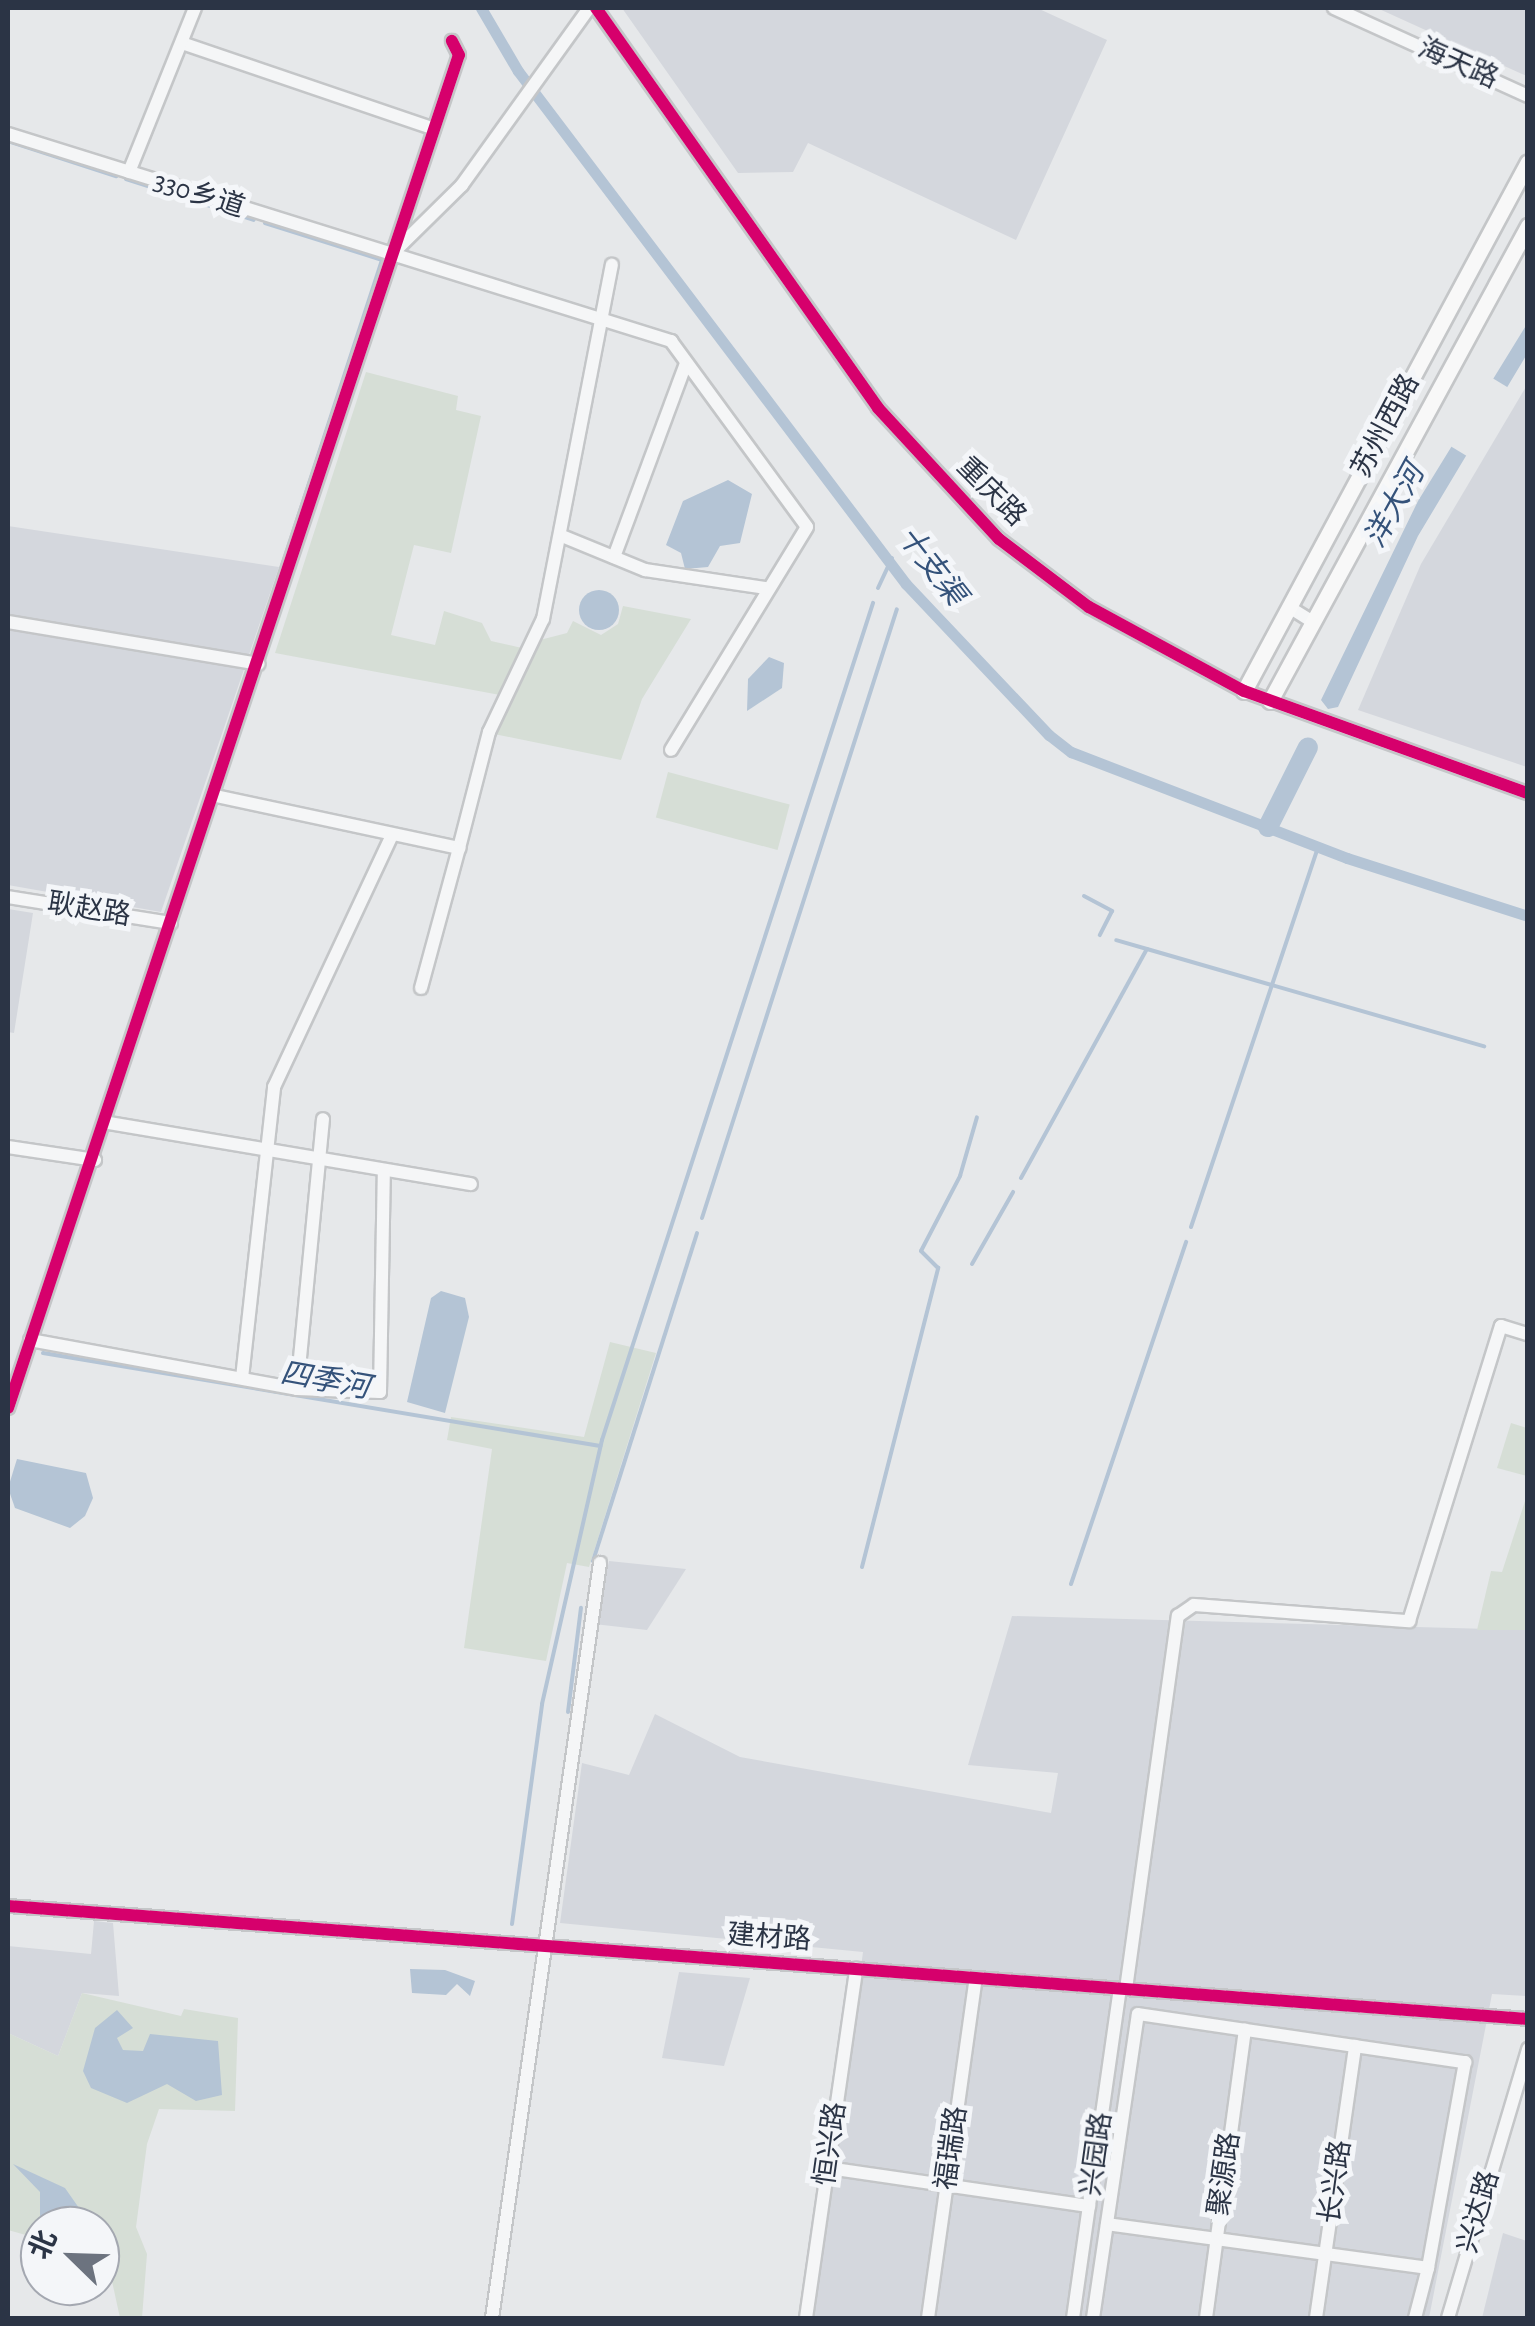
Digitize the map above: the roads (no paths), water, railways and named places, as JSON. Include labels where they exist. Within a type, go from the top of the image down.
[{"type":"main road","name":"苏州西路","points":[[1244,691],[1528,162]]},
{"type":"main road","name":"苏州西路","points":[[1270,700],[1528,226]]},
{"type":"street","points":[[128,172],[195,8]]},
{"type":"street","points":[[390,256],[504,133],[592,8]]},
{"type":"street","name":"重庆路","points":[[592,8],[878,408],[998,538],[1089,607],[1244,691],[1528,793]]},
{"type":"street","name":"海天路","points":[[1334,8],[1528,96]]},
{"type":"street","points":[[8,1408],[108,1123],[459,55],[452,40]]},
{"type":"street","points":[[182,43],[434,128]]},
{"type":"street","name":"330乡道","points":[[8,134],[672,341],[685,366],[808,526],[765,588]]},
{"type":"street","points":[[421,988],[489,732],[543,619],[612,265]]},
{"type":"street","points":[[614,557],[685,366]]},
{"type":"street","points":[[562,536],[656,573],[765,588],[671,750]]},
{"type":"street","points":[[1289,607],[1312,622]]},
{"type":"street","points":[[8,622],[258,664]]},
{"type":"street","points":[[216,796],[459,848]]},
{"type":"street","points":[[242,1378],[265,1152],[281,1068],[392,834]]},
{"type":"street","name":"耿赵路","points":[[8,897],[172,923]]},
{"type":"street","points":[[297,1389],[323,1118]]},
{"type":"street","points":[[108,1123],[319,1162],[471,1184]]},
{"type":"street","points":[[8,1146],[95,1160]]},
{"type":"street","points":[[30,1340],[297,1389],[380,1392],[384,1170]]},
{"type":"street","name":"兴园路","points":[[1073,2318],[1178,1616],[1194,1605],[1408,1621],[1501,1326],[1528,1334]]},
{"type":"street","points":[[492,2318],[600,1562]]},
{"type":"street","name":"建材路","points":[[8,1906],[1528,2019]]},
{"type":"street","name":"恒兴路","points":[[806,2318],[856,1969]]},
{"type":"street","name":"福瑞路","points":[[928,2318],[976,1978]]},
{"type":"street","points":[[1093,2318],[1138,2014],[1465,2062],[1416,2318]]},
{"type":"street","name":"聚源路","points":[[1206,2318],[1245,2030]]},
{"type":"street","name":"长兴路","points":[[1316,2318],[1355,2046]]},
{"type":"street","name":"兴达路","points":[[1448,2318],[1528,2048]]},
{"type":"street","points":[[828,2168],[1089,2206]]},
{"type":"street","points":[[1107,2224],[1428,2268]]},
{"type":"water","points":[[1527,324],[1527,354],[1418,536],[1338,707],[1328,709],[1321,700],[1418,501]]},
{"type":"water","points":[[728,480],[752,494],[740,543],[720,546],[708,567],[685,569],[681,553],[666,545],[683,501]]},
{"type":"water","points":[[599,590],[613,596],[619,610],[613,624],[599,630],[585,624],[579,610],[585,596]]},
{"type":"water","points":[[769,657],[784,663],[782,688],[747,711],[748,679]]},
{"type":"water","points":[[441,1291],[465,1298],[469,1317],[445,1413],[407,1402],[431,1298]]},
{"type":"water","points":[[17,1459],[86,1473],[93,1498],[85,1516],[70,1528],[15,1508],[8,1488]]},
{"type":"water","points":[[410,1969],[445,1970],[475,1981],[470,1996],[457,1984],[446,1995],[412,1993]]},
{"type":"water","points":[[117,2010],[133,2028],[117,2038],[123,2050],[143,2051],[150,2034],[218,2041],[222,2095],[196,2101],[167,2084],[127,2103],[91,2088],[83,2071],[95,2028]]},
{"type":"water","points":[[13,2164],[65,2188],[78,2206],[40,2206],[40,2192]]},
{"type":"waterway","name":"十支渠","points":[[481,8],[518,71],[906,584],[1049,735],[1071,752],[1347,858],[1528,916]]},
{"type":"waterway","points":[[8,141],[116,176]]},
{"type":"waterway","points":[[126,179],[254,220]]},
{"type":"waterway","points":[[265,223],[382,260],[275,588]]},
{"type":"waterway","points":[[878,588],[892,558]]},
{"type":"waterway","points":[[512,1924],[542,1704],[602,1440],[873,603]]},
{"type":"waterway","points":[[702,1218],[897,609]]},
{"type":"waterway","name":"洋大河","points":[[1268,827],[1308,747]]},
{"type":"waterway","points":[[1191,1227],[1318,847]]},
{"type":"waterway","points":[[1084,896],[1112,911],[1100,935]]},
{"type":"waterway","points":[[1021,1178],[1147,949],[1116,940]]},
{"type":"waterway","points":[[1147,949],[1484,1046]]},
{"type":"waterway","points":[[862,1567],[938,1268],[921,1251],[960,1176],[977,1117]]},
{"type":"waterway","points":[[972,1264],[1013,1192]]},
{"type":"waterway","points":[[593,1561],[697,1233]]},
{"type":"waterway","points":[[1071,1584],[1186,1242]]},
{"type":"waterway","name":"四季河","points":[[43,1353],[600,1446]]},
{"type":"waterway","points":[[568,1712],[581,1608]]}]
